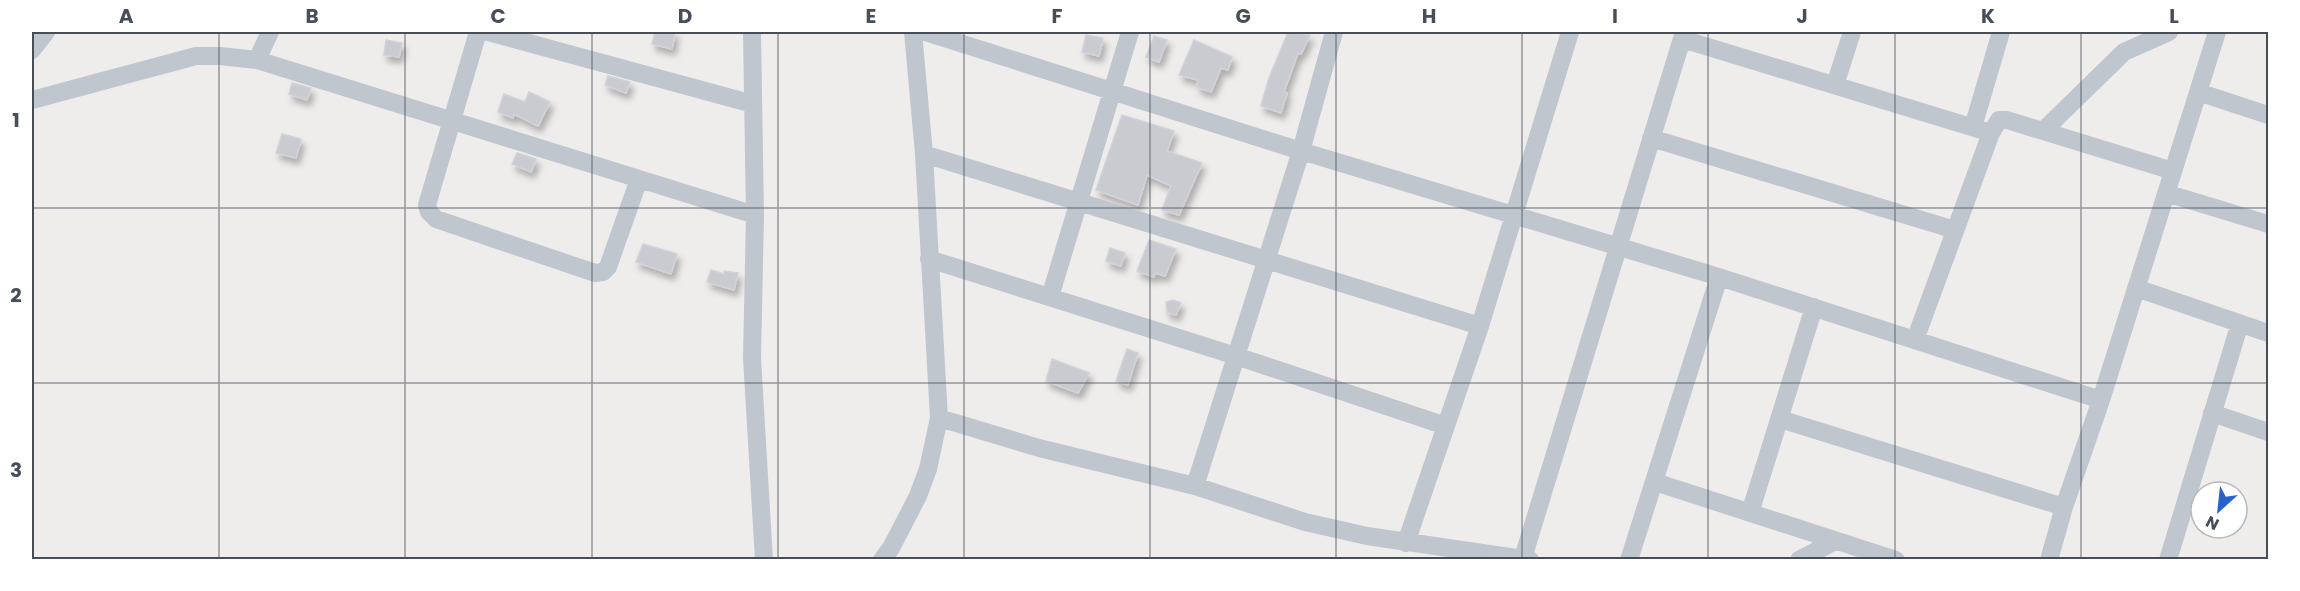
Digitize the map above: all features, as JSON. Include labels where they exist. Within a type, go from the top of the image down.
[{"type":"street","points":[[32,50],[46,32]]},
{"type":"street","points":[[257,60],[270,32]]},
{"type":"street","points":[[478,32],[427,205],[429,213],[436,219],[595,273],[603,272],[608,267],[639,179]]},
{"type":"street","points":[[488,32],[753,104]]},
{"type":"street","points":[[752,32],[754,215],[752,358],[764,560]]},
{"type":"street","points":[[882,560],[891,548],[918,496],[928,470],[939,418],[924,154],[913,32]]},
{"type":"street","points":[[925,32],[1301,151],[1719,277],[2101,400]]},
{"type":"street","points":[[1050,297],[1130,32]]},
{"type":"street","points":[[1195,486],[1301,151],[1334,32]]},
{"type":"street","points":[[1406,543],[1480,326],[1570,32]]},
{"type":"street","points":[[1835,86],[1852,32]]},
{"type":"street","points":[[1973,127],[2001,32]]},
{"type":"street","points":[[2043,131],[2124,52],[2169,32]]},
{"type":"street","points":[[2049,560],[2217,32]]},
{"type":"street","points":[[939,418],[1060,453],[1195,486],[1305,522],[1406,543],[1526,559],[1683,35],[1835,86],[1991,133]]},
{"type":"street","points":[[32,100],[196,56],[257,60],[754,215]]},
{"type":"street","points":[[2198,92],[2268,115]]},
{"type":"street","points":[[1915,340],[1991,133],[1999,120],[2007,120],[2173,171]]},
{"type":"street","points":[[1651,138],[1955,230]]},
{"type":"street","points":[[924,154],[1480,326]]},
{"type":"street","points":[[2166,193],[2268,224]]},
{"type":"street","points":[[929,259],[1236,356],[1446,426]]},
{"type":"street","points":[[1629,560],[1719,277]]},
{"type":"street","points":[[2136,288],[2268,333]]},
{"type":"street","points":[[1750,513],[1814,307]]},
{"type":"street","points":[[2168,560],[2240,323]]},
{"type":"street","points":[[2212,413],[2268,432]]},
{"type":"street","points":[[1780,419],[2064,507]]},
{"type":"street","points":[[1655,482],[1896,560]]},
{"type":"street","points":[[1799,560],[1835,541]]},
{"type":"building","points":[[655,32],[675,32],[672,49],[652,44]]},
{"type":"building","points":[[1288,32],[1310,35],[1301,54],[1298,53],[1284,92],[1287,93],[1281,113],[1261,106],[1269,78]]},
{"type":"building","points":[[1086,35],[1103,38],[1099,56],[1082,52]]},
{"type":"building","points":[[1154,36],[1167,40],[1159,62],[1146,57]]},
{"type":"building","points":[[386,40],[402,43],[399,57],[384,55]]},
{"type":"building","points":[[1194,40],[1232,57],[1228,70],[1221,68],[1211,92],[1197,87],[1198,80],[1179,75]]},
{"type":"building","points":[[608,76],[630,82],[626,93],[605,85]]},
{"type":"building","points":[[292,83],[311,88],[307,100],[289,94]]},
{"type":"building","points":[[529,92],[550,102],[538,126],[514,114],[513,118],[498,112],[504,94],[525,102]]},
{"type":"building","points":[[1122,115],[1174,131],[1167,151],[1202,163],[1179,215],[1162,210],[1171,186],[1147,175],[1138,205],[1096,190]]},
{"type":"building","points":[[282,134],[301,139],[296,158],[276,153]]},
{"type":"building","points":[[517,153],[536,159],[531,172],[512,164]]},
{"type":"building","points":[[1149,240],[1176,249],[1165,276],[1155,273],[1154,277],[1137,271]]},
{"type":"building","points":[[643,244],[677,254],[671,274],[636,262]]},
{"type":"building","points":[[1110,248],[1125,253],[1121,266],[1106,261]]},
{"type":"building","points":[[711,270],[724,274],[724,271],[738,273],[734,290],[707,282]]},
{"type":"building","points":[[1173,300],[1181,303],[1176,315],[1167,312],[1166,302]]},
{"type":"building","points":[[1127,349],[1138,353],[1128,385],[1116,381]]},
{"type":"building","points":[[1052,359],[1089,373],[1078,393],[1046,381]]}]
